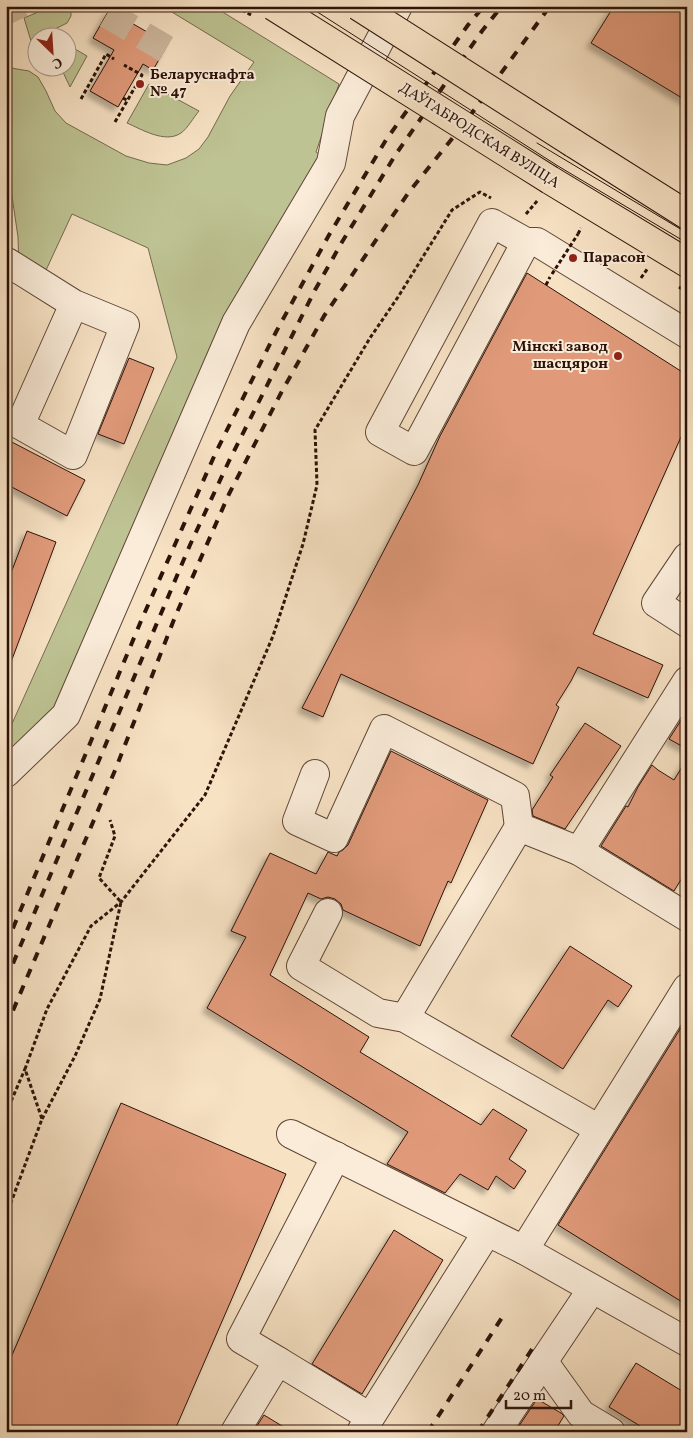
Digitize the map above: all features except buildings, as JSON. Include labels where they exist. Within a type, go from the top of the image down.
[{"type":"main road","name":"ДАЎГАБРОДСКАЯ ВУЛІЦА","points":[[273,6],[550,180],[687,263]]},
{"type":"main road","points":[[358,6],[687,215]]},
{"type":"lane","points":[[6,773],[66,715],[236,323],[331,163],[340,116],[398,6]]},
{"type":"lane","points":[[526,242],[414,451],[380,432],[492,223],[526,242],[537,242],[687,334]]},
{"type":"lane","points":[[7,260],[74,304],[125,325],[73,455],[20,425],[74,304]]},
{"type":"lane","points":[[687,557],[656,603],[687,623]]},
{"type":"lane","points":[[579,851],[687,681]]},
{"type":"lane","points":[[315,774],[297,821],[334,838],[384,729],[515,796],[519,827],[404,1018]]},
{"type":"lane","points":[[519,827],[579,851],[687,917]]},
{"type":"lane","points":[[328,912],[301,966],[378,1013],[404,1018],[600,1129]]},
{"type":"lane","points":[[524,1250],[687,988]]},
{"type":"lane","points":[[291,1134],[524,1250],[687,1342]]},
{"type":"lane","points":[[336,1156],[241,1339],[278,1361],[366,1425],[487,1232]]},
{"type":"lane","points":[[496,1432],[592,1289]]},
{"type":"lane","points":[[235,1432],[278,1361]]},
{"type":"lane","points":[[543,1361],[581,1414],[611,1432]]},
{"type":"path","points":[[236,6],[242,10]]},
{"type":"path","points":[[81,99],[106,54],[114,59]]},
{"type":"path","points":[[115,122],[142,75],[124,65]]},
{"type":"path","points":[[123,98],[128,101]]},
{"type":"path","points":[[6,1113],[25,1069],[47,1009],[91,926],[120,902],[205,795],[273,636],[303,544],[317,485],[315,430],[370,338],[452,210],[480,192],[495,200]]},
{"type":"path","points":[[552,274],[581,227]]},
{"type":"path","points":[[110,820],[116,836],[99,878],[120,902]]},
{"type":"path","points":[[6,1216],[42,1118],[76,1056],[100,999],[120,902]]},
{"type":"path","points":[[25,1069],[42,1118]]},
{"type":"green space","points":[[35,6],[71,6],[71,16],[67,23],[57,28],[28,28],[28,31],[24,18],[38,12]]},
{"type":"green space","points":[[162,6],[213,6],[339,84],[316,152],[331,163],[236,323],[66,715],[6,773],[6,737],[177,357],[148,248],[72,214],[41,281],[19,270],[18,237],[6,171],[6,72],[11,68],[28,71],[28,78],[39,78],[55,111],[66,123],[126,156],[149,163],[167,165],[186,158],[199,149],[208,137],[230,96],[254,62]]},
{"type":"green space","points":[[78,51],[87,56],[78,72]]},
{"type":"green space","points":[[66,78],[75,78],[70,87]]},
{"type":"green space","points":[[149,84],[199,111],[181,133],[175,136],[161,136],[146,132],[127,123]]},
{"type":"tunnel","points":[[7,6],[15,22]]},
{"type":"tunnel","points":[[107,14],[166,49]]},
{"type":"tram line","points":[[308,6],[558,166],[687,243]]},
{"type":"tram line","points":[[537,143],[687,233]]},
{"type":"railway","points":[[6,945],[141,621],[216,452],[276,332],[329,235],[386,140],[468,25],[484,6]]},
{"type":"railway","points":[[6,980],[190,545],[229,461],[315,290],[396,154],[482,31],[502,6]]},
{"type":"railway","points":[[6,1027],[116,768],[175,617],[229,494],[281,393],[324,316],[409,192],[464,124],[550,6]]},
{"type":"railway","points":[[428,1432],[503,1316]]},
{"type":"railway","points":[[478,1432],[536,1343]]},
{"type":"place","name":"Беларуснафта № 47","points":[[140,84]]},
{"type":"place","name":"Парасон","points":[[573,258]]},
{"type":"place","name":"Мінскі завод шасцярон","points":[[618,356]]}]
